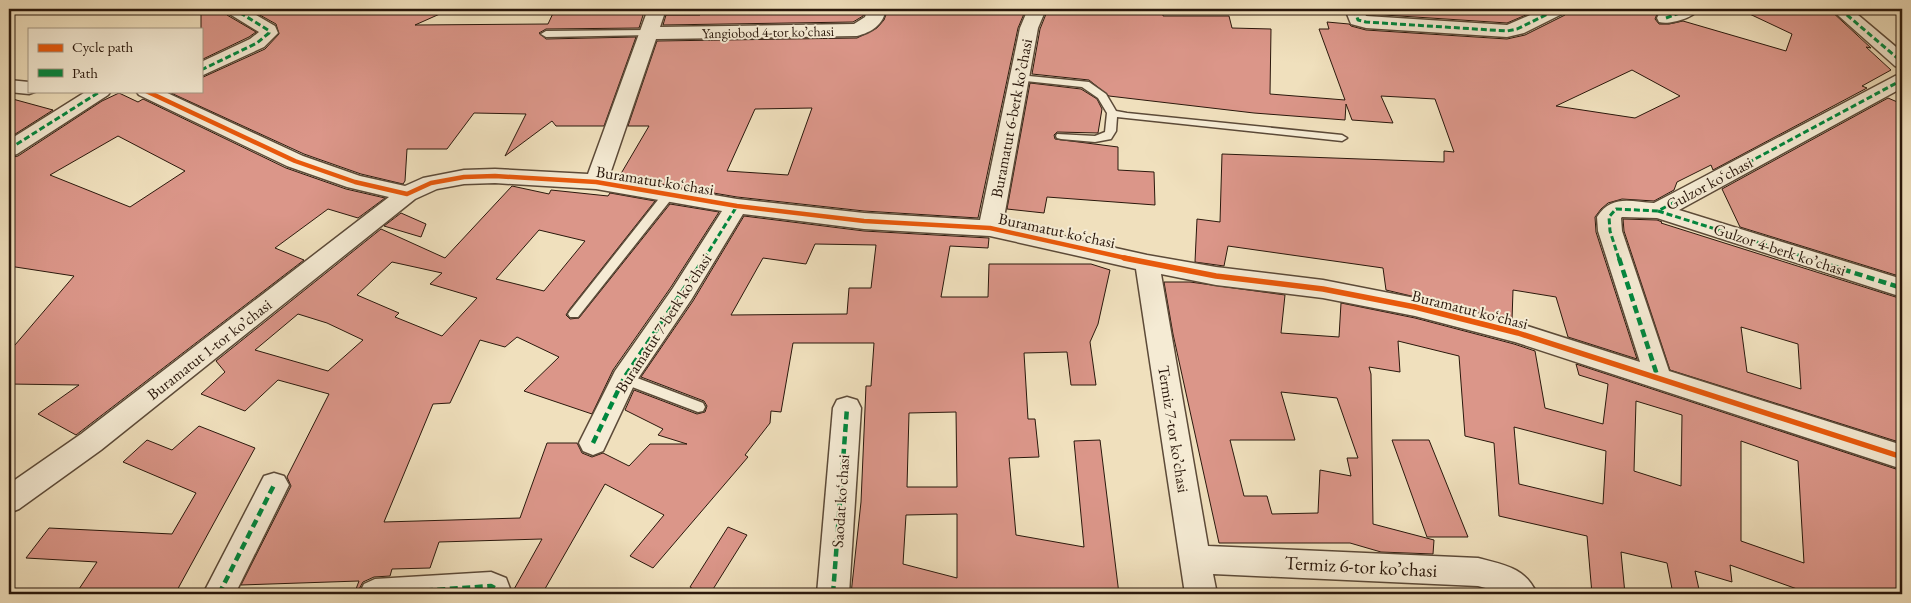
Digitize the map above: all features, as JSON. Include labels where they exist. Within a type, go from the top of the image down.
[{"type":"street","points":[[202,70],[257,43],[269,33],[268,30],[234,9]]},
{"type":"street","points":[[596,182],[657,9]]},
{"type":"street","name":"Yangiobod 4-tor koʼchasi","points":[[648,33],[857,30],[868,26],[876,16],[877,9]]},
{"type":"street","name":"Buramatut 6-berk koʼchasi","points":[[990,228],[1029,28],[1037,9]]},
{"type":"street","points":[[1354,9],[1358,20],[1366,22],[1507,31],[1517,29],[1558,9]]},
{"type":"street","points":[[1666,18],[1690,9]]},
{"type":"street","points":[[1840,9],[1902,62]]},
{"type":"street","name":"Gulzor koʻchasi","points":[[1658,378],[1608,223],[1609,217],[1616,209],[1658,210],[1902,80]]},
{"type":"street","points":[[9,86],[28,88]]},
{"type":"street","points":[[9,149],[99,92]]},
{"type":"street","points":[[153,92],[295,161],[355,182],[407,194]]},
{"type":"street","name":"Buramatut koʻchasi","points":[[407,194],[431,183],[464,177],[495,176],[596,182],[737,206],[864,221],[990,228],[1147,263],[1216,276],[1323,289],[1415,307],[1518,333],[1902,457]]},
{"type":"street","name":"Buramatut 1-tor koʼchasi","points":[[9,500],[92,442],[407,194]]},
{"type":"street","name":"Buramatut 7-berk koʼchasi","points":[[593,443],[624,378],[682,294],[737,206]]},
{"type":"street","name":"Gulzor 4-berk koʼchasi","points":[[1658,210],[1902,288]]},
{"type":"street","name":"Termiz 7-tor koʼchasi","points":[[1147,263],[1201,594]]},
{"type":"street","name":"Saodat koʻchasi","points":[[833,594],[847,408]]},
{"type":"street","points":[[219,594],[274,485]]},
{"type":"street","name":"Termiz 6-tor koʼchasi","points":[[1195,559],[1478,572],[1507,580],[1521,594]]},
{"type":"street","points":[[375,594],[491,586],[495,588],[496,594]]},
{"type":"lane","points":[[546,34],[648,33]]},
{"type":"lane","points":[[1019,78],[1085,84],[1102,96],[1112,113],[1110,132],[1106,137],[1099,139],[1061,136]]},
{"type":"lane","points":[[1112,113],[1342,138]]},
{"type":"lane","points":[[574,314],[670,194]]},
{"type":"lane","points":[[624,378],[698,407]]},
{"type":"building","points":[[201,9],[223,9],[227,15],[256,32],[202,60]]},
{"type":"building","points":[[249,9],[451,9],[415,25],[548,24],[555,9],[645,9],[639,28],[546,29],[539,33],[546,39],[636,37],[604,126],[556,126],[552,121],[505,156],[526,114],[474,113],[447,149],[407,149],[405,181],[403,184],[361,174],[304,154],[171,93],[202,92],[202,78],[265,49],[279,34],[276,24]]},
{"type":"building","points":[[701,9],[768,9],[767,13],[812,12],[812,9],[866,9],[863,16],[853,22],[663,25],[666,15],[700,15]]},
{"type":"building","points":[[888,9],[1026,9],[1018,28],[978,218],[864,211],[737,197],[619,177],[649,126],[628,126],[657,41],[857,38],[877,28],[884,20]],"holes":[[[812,108],[788,175],[727,171],[755,109]]]},
{"type":"building","points":[[1048,9],[1163,9],[1163,16],[1229,16],[1232,28],[1271,29],[1270,94],[1345,100],[1319,29],[1329,29],[1327,22],[1349,24],[1366,30],[1507,39],[1525,35],[1565,15],[1569,9],[1640,9],[1657,14],[1655,19],[1659,24],[1683,21],[1786,51],[1792,34],[1739,9],[1829,9],[1871,48],[1866,47],[1891,70],[1862,86],[1867,88],[1713,170],[1711,165],[1677,182],[1674,190],[1654,201],[1622,199],[1608,203],[1601,209],[1595,217],[1596,232],[1637,359],[1568,337],[1556,297],[1513,290],[1512,320],[1386,290],[1383,268],[1228,246],[1224,266],[1195,262],[1197,219],[1220,222],[1222,154],[1444,162],[1444,151],[1454,152],[1435,99],[1381,96],[1393,123],[1352,120],[1346,104],[1345,120],[1254,113],[1109,96],[1089,80],[1032,74],[1040,29]],"holes":[[[1632,70],[1680,96],[1635,118],[1556,106]]]},
{"type":"building","points":[[1374,9],[1540,9],[1507,23],[1369,14]]},
{"type":"building","points":[[1030,83],[1081,89],[1097,99],[1102,109],[1098,133],[1057,132],[1054,135],[1055,139],[1118,147],[1118,170],[1154,172],[1155,205],[1047,197],[1044,213],[1007,209]]},
{"type":"building","points":[[119,93],[138,102],[143,99],[286,168],[346,189],[385,198],[358,218],[328,209],[275,248],[304,260],[76,435],[38,414],[79,385],[9,384],[9,352],[74,276],[9,266],[9,158],[18,156],[102,101]],"holes":[[[118,136],[185,171],[130,207],[50,175]]]},
{"type":"building","points":[[9,98],[53,110],[9,138]]},
{"type":"building","points":[[1888,98],[1902,104],[1902,277],[1740,227],[1722,189]]},
{"type":"building","points":[[512,186],[549,194],[551,190],[608,196],[610,193],[655,201],[566,315],[570,319],[579,318],[670,204],[719,212],[671,287],[613,370],[592,414],[524,391],[559,357],[517,337],[505,347],[480,340],[450,403],[433,404],[384,522],[520,518],[547,443],[577,443],[582,453],[592,457],[603,453],[629,466],[650,444],[687,444],[658,435],[663,429],[625,410],[634,390],[697,414],[705,412],[707,406],[704,401],[641,377],[693,301],[744,216],[864,231],[989,238],[988,248],[950,246],[941,297],[988,297],[989,264],[1091,264],[1110,270],[1098,324],[1090,342],[1096,385],[1071,385],[1067,352],[1024,353],[1028,419],[1035,419],[1039,457],[1009,458],[1016,535],[1084,547],[1074,441],[1100,440],[1119,594],[851,594],[861,502],[866,386],[871,386],[874,343],[793,343],[781,412],[771,411],[770,423],[745,455],[748,457],[653,568],[630,556],[664,515],[605,484],[542,594],[514,594],[513,591],[542,539],[439,542],[430,568],[392,569],[390,576],[374,577],[363,582],[359,589],[356,589],[359,581],[241,585],[291,486],[287,477],[329,394],[278,380],[245,411],[201,394],[225,372],[216,361],[381,229],[445,258]],"holes":[[[539,230],[585,241],[544,291],[496,279]],[[815,244],[876,245],[871,288],[849,288],[847,314],[731,315],[763,258],[806,264]],[[392,262],[442,273],[430,284],[477,298],[442,336],[395,317],[399,313],[357,295]],[[298,314],[327,323],[363,340],[328,371],[255,350]],[[956,412],[957,487],[907,487],[909,413]],[[957,514],[957,578],[903,564],[906,515]]]},
{"type":"building","points":[[401,213],[426,224],[421,237],[384,226]]},
{"type":"building","points":[[1623,219],[1657,220],[1661,223],[1902,299],[1902,443],[1670,370],[1624,231]],"holes":[[[1741,327],[1798,344],[1801,389],[1747,372]]]},
{"type":"building","points":[[1164,282],[1190,282],[1285,295],[1281,333],[1339,337],[1341,303],[1415,318],[1535,351],[1545,408],[1603,424],[1608,384],[1579,375],[1576,364],[1902,471],[1902,594],[1811,594],[1730,565],[1732,582],[1695,571],[1700,594],[1673,594],[1667,563],[1621,552],[1625,594],[1592,594],[1587,536],[1499,516],[1494,443],[1465,436],[1459,356],[1398,341],[1400,372],[1369,367],[1371,374],[1373,524],[1434,540],[1433,554],[1381,552],[1350,543],[1219,543],[1173,334]],"holes":[[[1281,392],[1337,398],[1358,458],[1347,458],[1351,476],[1320,470],[1318,513],[1272,514],[1267,496],[1244,496],[1230,440],[1295,440]],[[1636,401],[1682,415],[1681,486],[1634,471]],[[1514,427],[1606,451],[1603,504],[1519,484]],[[1741,441],[1798,461],[1804,563],[1741,541]]]},
{"type":"building","points":[[199,426],[255,448],[175,594],[77,592],[97,562],[26,558],[49,528],[172,534],[196,493],[123,462],[147,440],[172,450]]},
{"type":"building","points":[[1392,440],[1429,440],[1468,537],[1427,537]]},
{"type":"building","points":[[728,527],[747,535],[710,594],[702,594],[690,587]]},
{"type":"marked path","points":[[202,70],[257,43],[269,33],[268,30],[234,9]]},
{"type":"marked path","points":[[1354,9],[1358,20],[1366,22],[1507,31],[1517,29],[1558,9]]},
{"type":"marked path","points":[[1666,18],[1690,9]]},
{"type":"marked path","points":[[1840,9],[1902,62]]},
{"type":"marked path","points":[[1658,378],[1610,231],[1609,217],[1616,209],[1658,211],[1902,80]]},
{"type":"marked path","points":[[9,149],[99,92]]},
{"type":"marked path","points":[[593,443],[624,378],[682,294],[737,206]]},
{"type":"marked path","points":[[1658,211],[1902,288]]},
{"type":"marked path","points":[[833,594],[847,408]]},
{"type":"marked path","points":[[219,594],[274,485]]},
{"type":"marked path","points":[[375,594],[491,586],[495,588],[496,594]]},
{"type":"cycle path","points":[[148,92],[295,161],[355,182],[407,194],[431,183],[464,177],[495,176],[596,182],[737,206],[864,221],[990,228],[1147,263],[1216,276],[1323,289],[1415,307],[1518,333],[1902,457]]}]
